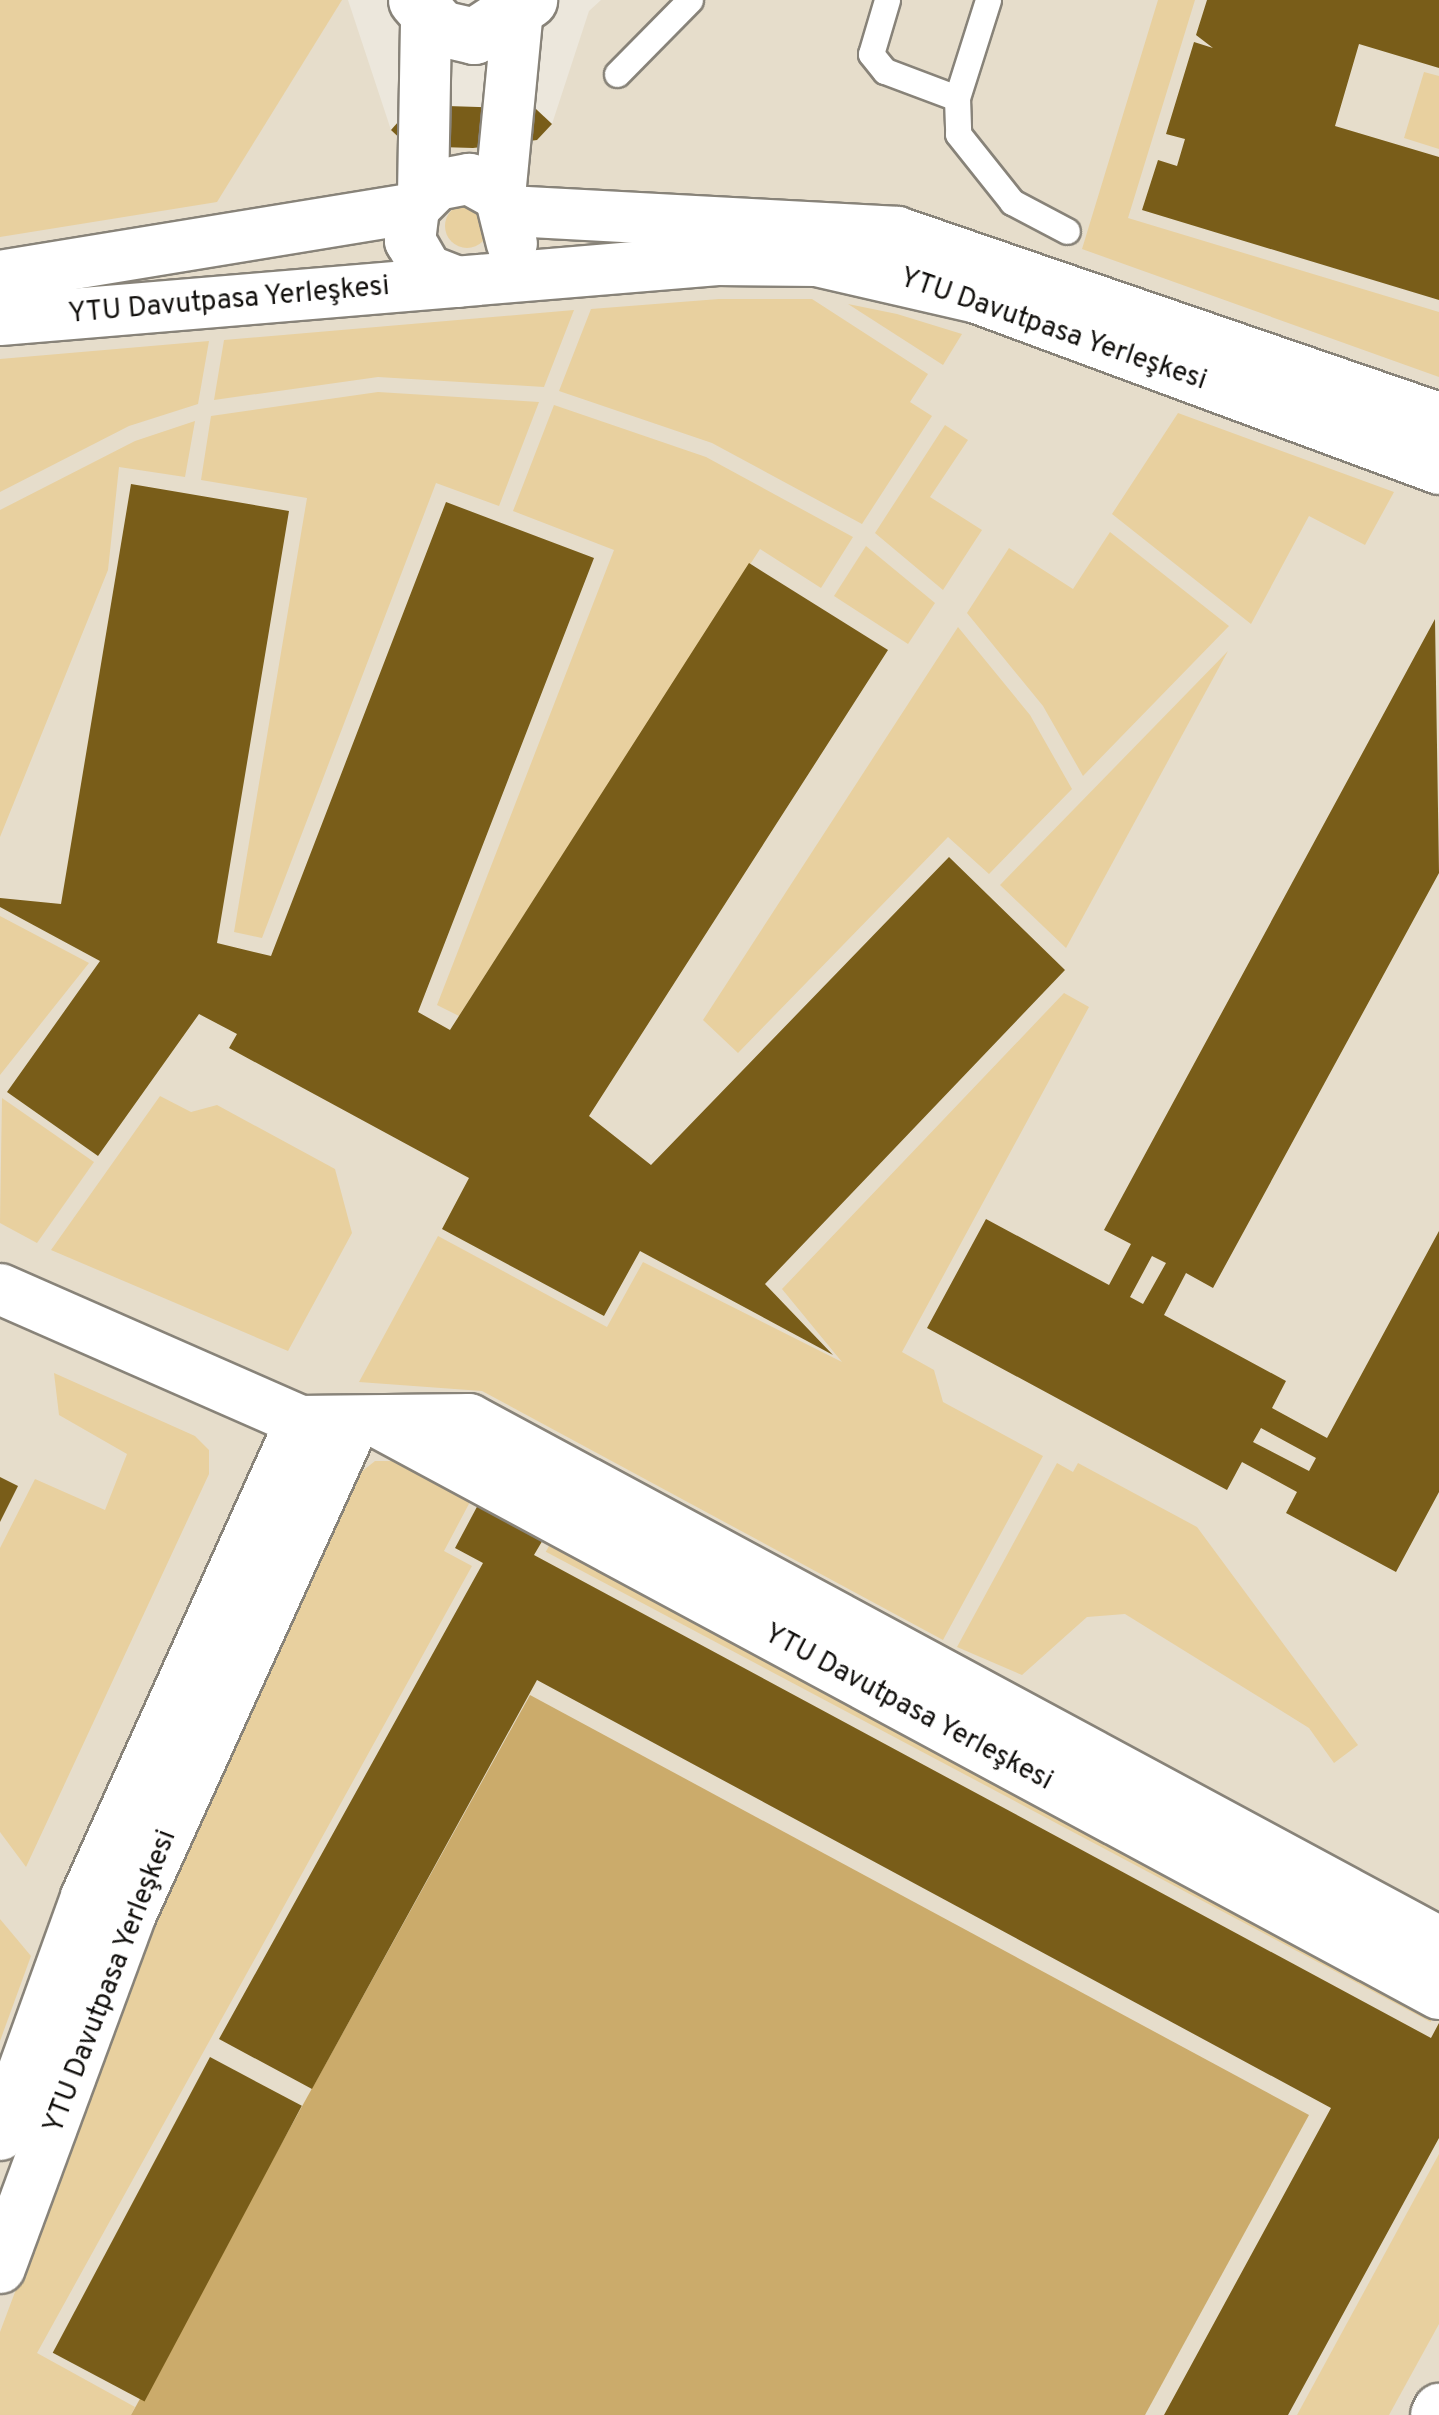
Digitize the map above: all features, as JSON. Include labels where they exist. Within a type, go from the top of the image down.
[{"type":"main road","points":[[421,8],[474,36],[523,3]]},
{"type":"street","points":[[466,282],[504,261],[505,203],[523,3]]},
{"type":"street","name":"YTU Davutpasa Yerleşkesi","points":[[421,8],[416,257],[466,282]]},
{"type":"street","name":"YTU Davutpasa Yerleşkesi","points":[[0,276],[418,201],[470,179],[505,203],[897,232],[1439,418]]},
{"type":"street","name":"YTU Davutpasa Yerleşkesi","points":[[0,320],[775,258],[890,273],[1439,468]]},
{"type":"street","name":"YTU Davutpasa Yerleşkesi","points":[[0,1289],[301,1421],[365,1424],[469,1420],[1439,1942]]},
{"type":"street","name":"YTU Davutpasa Yerleşkesi","points":[[0,2135],[86,1897],[301,1421]]},
{"type":"street","name":"YTU Davutpasa Yerleşkesi","points":[[365,1424],[1439,1994]]},
{"type":"street","name":"YTU Davutpasa Yerleşkesi","points":[[0,2268],[131,1914],[365,1424]]},
{"type":"lane","points":[[617,74],[690,0]]},
{"type":"lane","points":[[888,0],[871,54],[886,71],[958,98]]},
{"type":"lane","points":[[988,0],[958,98],[958,134],[1012,202],[1067,231]]},
{"type":"shaded area","points":[[0,0],[348,0],[391,130],[552,124],[589,11],[601,0],[1439,0],[1439,2415],[0,2415]]},
{"type":"shaded area","points":[[0,0],[342,0],[217,202],[0,237]]},
{"type":"shaded area","points":[[1158,0],[1195,0],[1128,218],[1439,312],[1439,377],[1082,249]]},
{"type":"shaded area","points":[[1424,72],[1439,76],[1439,149],[1404,138]]},
{"type":"shaded area","points":[[467,204],[482,211],[489,226],[482,241],[467,248],[452,241],[445,226],[452,211]]},
{"type":"shaded area","points":[[719,299],[812,299],[928,374],[910,402],[932,416],[862,524],[712,443],[559,391],[591,309]]},
{"type":"shaded area","points":[[848,304],[897,314],[962,334],[943,365]]},
{"type":"shaded area","points":[[574,310],[544,387],[378,377],[214,400],[224,340]]},
{"type":"shaded area","points":[[209,341],[198,404],[129,426],[0,492],[0,359]]},
{"type":"shaded area","points":[[378,392],[539,402],[499,506],[436,483],[262,938],[234,932],[307,498],[201,480],[211,416]]},
{"type":"shaded area","points":[[554,405],[706,457],[853,537],[821,588],[760,549],[459,1016],[437,1005],[614,550],[513,511]]},
{"type":"shaded area","points":[[1178,413],[1394,492],[1365,545],[1309,516],[1251,624],[1112,514]]},
{"type":"shaded area","points":[[195,421],[185,477],[119,467],[108,570],[0,837],[0,510],[135,441]]},
{"type":"shaded area","points":[[945,425],[968,440],[930,497],[982,530],[943,590],[875,533]]},
{"type":"shaded area","points":[[1110,532],[1229,626],[1083,776],[1043,706],[967,613],[1009,548],[1073,589]]},
{"type":"shaded area","points":[[866,546],[935,603],[908,644],[834,596]]},
{"type":"shaded area","points":[[958,627],[1030,715],[1072,789],[989,874],[948,837],[738,1053],[703,1020]]},
{"type":"shaded area","points":[[1228,651],[1066,948],[1000,885]]},
{"type":"shaded area","points":[[0,916],[89,963],[0,1075]]},
{"type":"shaded area","points":[[1064,993],[1089,1007],[902,1352],[934,1370],[943,1402],[1043,1456],[943,1640],[482,1391],[359,1382],[438,1236],[607,1327],[643,1262],[842,1362],[782,1289]]},
{"type":"shaded area","points":[[160,1096],[191,1112],[217,1105],[335,1169],[352,1233],[288,1351],[51,1250]]},
{"type":"shaded area","points":[[2,1098],[94,1162],[37,1243],[0,1223]]},
{"type":"shaded area","points":[[54,1373],[195,1436],[209,1450],[209,1474],[26,1867],[0,1832],[0,1548],[35,1479],[105,1510],[127,1454],[59,1415]]},
{"type":"shaded area","points":[[375,1461],[401,1461],[471,1500],[444,1551],[472,1566],[37,2353],[135,2407],[131,2415],[0,2415],[0,2332],[153,1924],[355,1477]]},
{"type":"shaded area","points":[[1057,1463],[1073,1472],[1078,1463],[1197,1527],[1358,1745],[1334,1763],[1309,1728],[1125,1614],[1087,1617],[1022,1675],[957,1647]]},
{"type":"shaded area","points":[[551,1542],[1436,2012],[1431,2022],[546,1552]]},
{"type":"shaded area","points":[[530,1695],[1309,2115],[1145,2415],[131,2415]]},
{"type":"shaded area","points":[[0,1919],[31,1956],[0,2041]]},
{"type":"shaded area","points":[[1439,2154],[1439,2324],[1389,2415],[1297,2415]]},
{"type":"building","points":[[1207,0],[1439,0],[1439,68],[1359,44],[1335,126],[1439,157],[1439,300],[1142,210],[1158,160],[1177,166],[1185,139],[1166,134],[1194,42],[1213,48],[1196,35]]},
{"type":"building","points":[[447,106],[536,109],[552,124],[537,140],[473,148],[408,146],[391,130],[406,113]]},
{"type":"building","points":[[131,484],[289,511],[217,943],[271,956],[446,502],[594,558],[418,1012],[450,1030],[749,563],[888,650],[589,1116],[651,1165],[949,857],[1065,970],[765,1284],[833,1355],[640,1251],[604,1316],[442,1229],[469,1178],[229,1048],[237,1034],[199,1014],[98,1156],[7,1092],[100,961],[0,907],[0,898],[61,904]]},
{"type":"building","points":[[1435,619],[1439,873],[1213,1288],[1186,1273],[1164,1315],[1286,1381],[1272,1408],[1327,1438],[1439,1231],[1439,1492],[1396,1572],[1286,1513],[1297,1492],[1242,1462],[1227,1490],[927,1328],[986,1219],[1109,1285],[1131,1244],[1104,1230]],"holes":[[[1152,1256],[1166,1263],[1143,1304],[1130,1297]],[[1261,1428],[1316,1458],[1309,1471],[1253,1442]]]},
{"type":"building","points":[[0,1477],[18,1486],[0,1522]]},
{"type":"building","points":[[479,1503],[544,1538],[534,1555],[1431,2038],[1439,2023],[1439,2138],[1288,2415],[1164,2415],[1331,2108],[537,1680],[312,2089],[219,2039],[483,1563],[455,1548]]},
{"type":"building","points":[[210,2057],[302,2106],[145,2402],[53,2353]]}]
